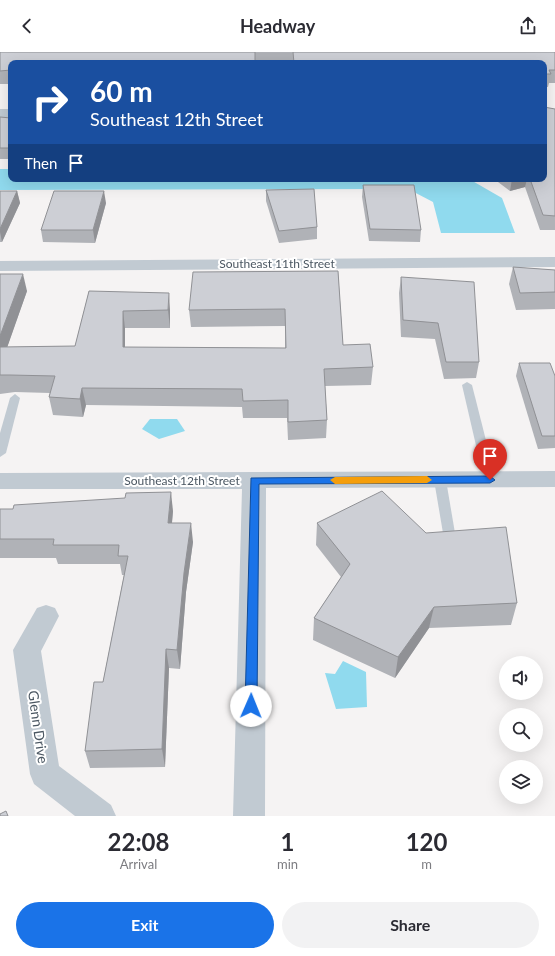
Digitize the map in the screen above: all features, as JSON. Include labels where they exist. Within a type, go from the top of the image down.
[{"type":"street","name":"Southeast 11th Street","points":[[0,266],[555,262]]},
{"type":"street","name":"Southeast 12th Street","points":[[0,481],[555,479]]},
{"type":"street","points":[[249,816],[254,481]]},
{"type":"street","name":"Glenn Drive","points":[[46,616],[27,650],[45,774],[100,816]]},
{"type":"lane","points":[[467,385],[490,480]]},
{"type":"lane","points":[[0,453],[15,398]]},
{"type":"lane","points":[[440,480],[450,539]]},
{"type":"water","points":[[0,169],[8,169],[8,182],[474,182],[502,198],[515,233],[441,233],[433,202],[412,191],[380,189],[0,190]]},
{"type":"water","points":[[150,419],[177,419],[185,431],[159,439],[142,429]]},
{"type":"water","points":[[343,661],[366,672],[367,707],[336,709],[325,673],[335,674]]},
{"type":"building","points":[[0,52],[255,52],[255,60],[8,60],[8,70],[0,71]]},
{"type":"building","points":[[293,52],[555,52],[555,70],[549,70],[551,74],[547,74],[547,60],[294,60]]},
{"type":"building","points":[[547,108],[555,109],[555,216],[543,215],[531,182],[547,182]]},
{"type":"building","points":[[0,117],[8,118],[8,148],[0,148]]},
{"type":"building","points":[[363,185],[414,185],[421,230],[370,229]]},
{"type":"building","points":[[314,189],[317,227],[279,231],[266,190]]},
{"type":"building","points":[[0,191],[17,191],[0,229]]},
{"type":"building","points":[[54,191],[104,191],[93,230],[41,230]]},
{"type":"building","points":[[513,267],[555,270],[555,292],[520,293]]},
{"type":"building","points":[[338,271],[343,345],[370,344],[373,367],[324,369],[327,420],[288,422],[288,400],[243,401],[242,389],[82,388],[80,399],[49,397],[55,376],[0,375],[0,347],[75,346],[89,291],[169,293],[168,310],[123,311],[123,347],[286,348],[285,309],[189,310],[193,272]]},
{"type":"building","points":[[0,274],[23,274],[0,336]]},
{"type":"building","points":[[401,277],[474,282],[479,362],[446,362],[438,323],[403,320]]},
{"type":"building","points":[[519,363],[550,363],[555,376],[555,436],[542,436]]},
{"type":"building","points":[[382,491],[426,533],[506,527],[517,603],[434,607],[398,657],[314,618],[350,564],[317,523]]},
{"type":"building","points":[[171,492],[168,523],[191,523],[184,573],[177,650],[166,649],[162,749],[85,751],[94,682],[103,682],[128,556],[118,556],[119,545],[53,545],[54,539],[0,539],[0,509],[13,509],[14,505],[125,498],[126,493]]},
{"type":"building","points":[[6,811],[8,816],[0,816],[0,814]]},
{"type":"slow traffic","points":[[335,480],[427,480]]},
{"type":"route","points":[[251,706],[254,481],[490,480]]}]
